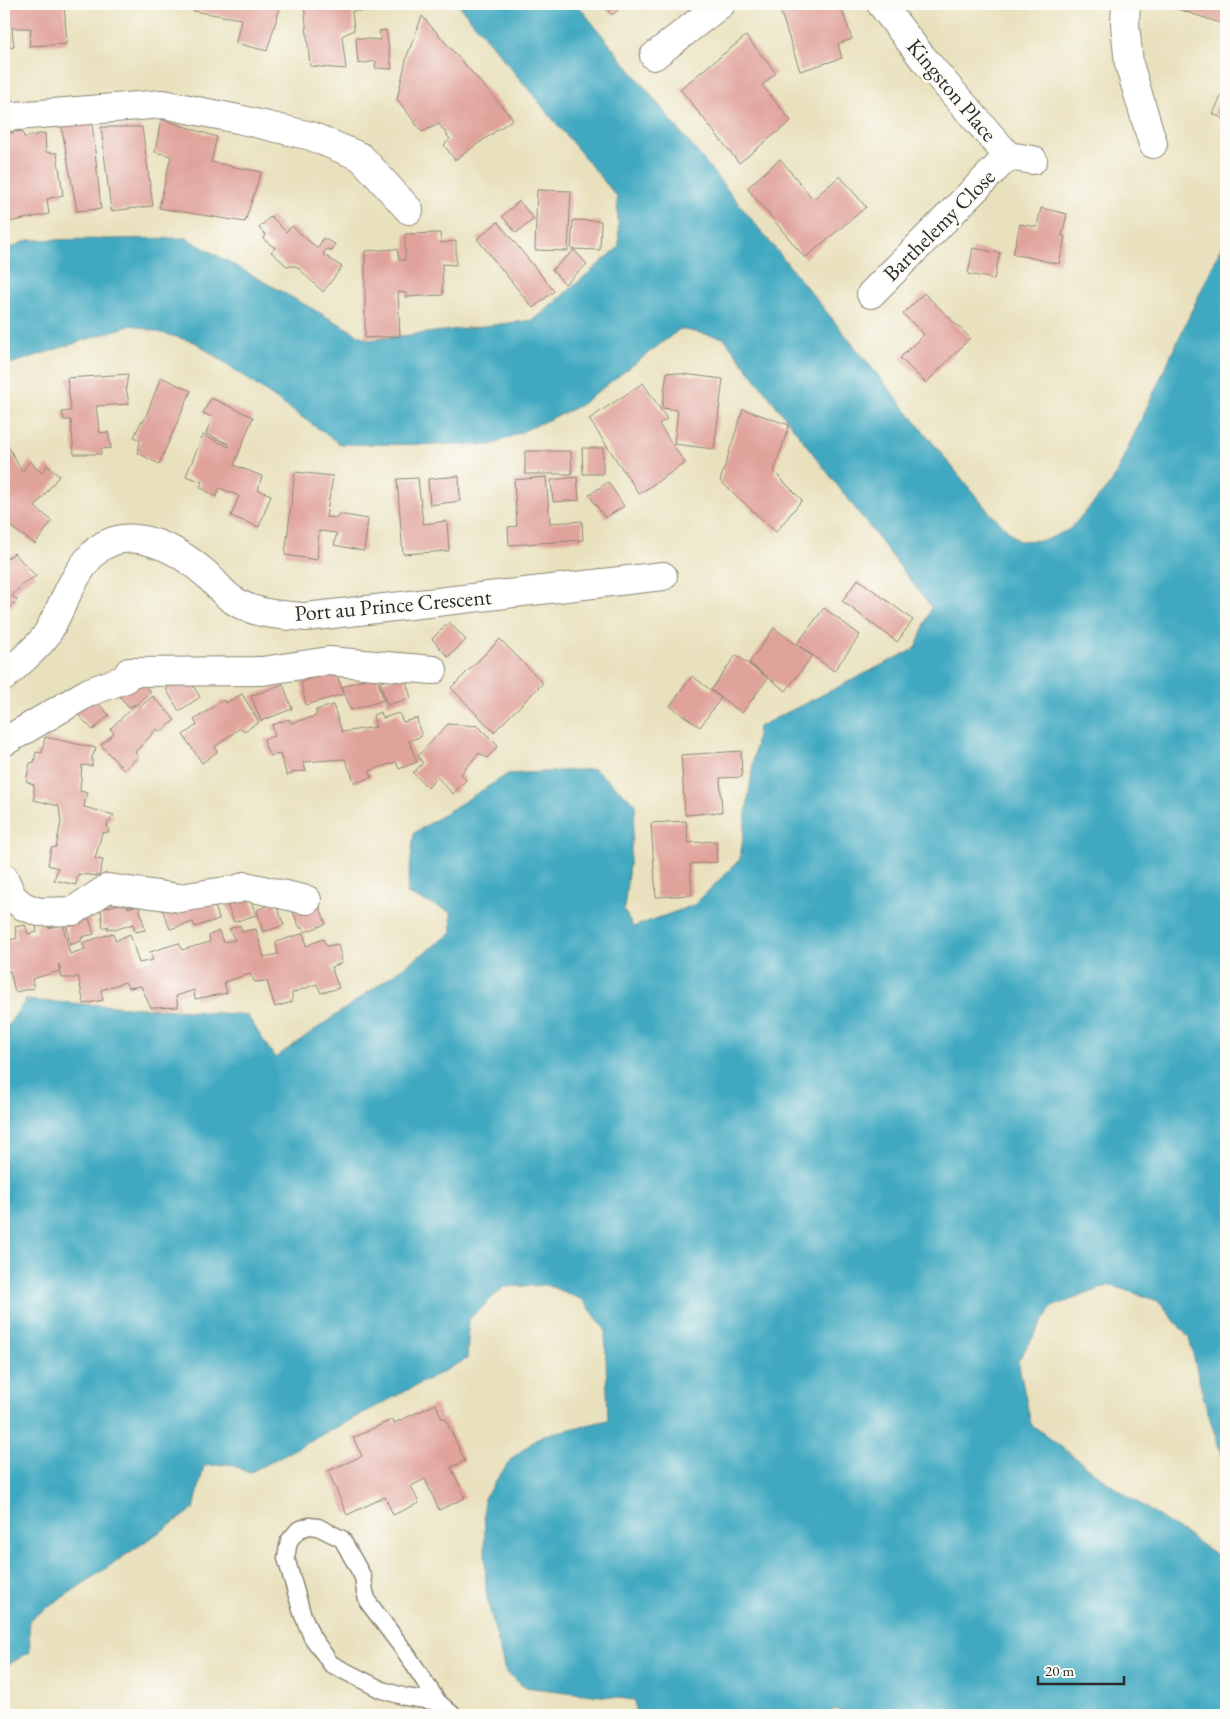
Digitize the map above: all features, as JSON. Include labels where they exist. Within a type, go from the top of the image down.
[{"type":"street","points":[[654,56],[720,4]]},
{"type":"street","name":"Kingston Place","points":[[881,4],[922,57],[1020,158]]},
{"type":"street","points":[[1126,4],[1125,24],[1129,64],[1153,144]]},
{"type":"street","points":[[4,117],[163,104],[238,119],[312,136],[361,157],[409,210]]},
{"type":"street","name":"Barthelemy Close","points":[[871,294],[1020,158]]},
{"type":"street","name":"Port au Prince Crescent","points":[[4,677],[46,636],[69,590],[91,556],[104,544],[119,538],[151,542],[180,554],[205,573],[233,600],[256,612],[306,617],[663,576]]},
{"type":"street","points":[[4,742],[89,692],[125,679],[129,672],[262,671],[330,661],[433,670]]},
{"type":"street","points":[[4,878],[13,898],[23,906],[39,912],[73,911],[108,888],[180,898],[238,889],[245,886],[307,900]]},
{"type":"lane","points":[[438,1702],[406,1697],[382,1690],[330,1664],[312,1637],[302,1613],[286,1558],[289,1541],[298,1530],[309,1526],[318,1527],[342,1539],[363,1577],[368,1602],[406,1653],[438,1702],[453,1715]]},
{"type":"water","points":[[458,4],[577,4],[988,511],[1019,541],[1046,540],[1070,529],[1112,482],[1226,237],[1226,1470],[1205,1403],[1189,1338],[1158,1301],[1110,1285],[1052,1307],[1018,1361],[1031,1424],[1110,1484],[1226,1561],[1226,1715],[849,1715],[835,1709],[827,1715],[635,1715],[635,1700],[524,1687],[505,1671],[486,1594],[484,1498],[512,1458],[541,1436],[608,1420],[605,1329],[583,1300],[547,1285],[504,1287],[469,1319],[467,1359],[249,1473],[230,1464],[204,1466],[194,1509],[29,1620],[30,1652],[4,1667],[4,1031],[26,1000],[247,1015],[275,1058],[452,933],[451,912],[407,894],[414,833],[508,774],[594,769],[636,804],[624,910],[633,927],[694,905],[740,859],[758,727],[916,648],[931,607],[724,338],[680,329],[579,406],[492,445],[340,444],[195,342],[132,325],[4,366],[4,251],[28,240],[186,238],[368,340],[534,320],[619,247],[617,197]]},
{"type":"building","points":[[4,4],[64,4],[67,44],[29,46],[31,28],[12,28],[14,47],[4,48]]},
{"type":"building","points":[[194,4],[281,4],[267,51],[236,43],[241,19],[193,11]]},
{"type":"building","points":[[304,4],[372,4],[372,11],[352,11],[354,30],[342,36],[346,69],[310,66]]},
{"type":"building","points":[[602,4],[625,4],[612,15]]},
{"type":"building","points":[[778,4],[840,4],[852,39],[838,44],[842,58],[800,71]]},
{"type":"building","points":[[1180,4],[1226,4],[1226,25],[1178,9]]},
{"type":"building","points":[[422,16],[513,119],[455,160],[444,145],[450,139],[439,124],[422,132],[397,99],[407,56]]},
{"type":"building","points":[[386,30],[392,69],[375,68],[376,61],[358,64],[356,38],[380,40],[379,31]]},
{"type":"building","points":[[746,36],[776,73],[762,85],[791,121],[739,163],[680,89]]},
{"type":"building","points":[[1226,85],[1226,120],[1213,114]]},
{"type":"building","points":[[161,119],[217,137],[211,162],[261,172],[245,222],[159,208],[171,156],[155,152]]},
{"type":"building","points":[[92,122],[101,209],[77,211],[61,124]]},
{"type":"building","points":[[101,127],[142,127],[153,206],[111,211]]},
{"type":"building","points":[[22,131],[24,137],[45,133],[46,152],[57,153],[63,195],[47,199],[49,214],[4,223],[4,134]]},
{"type":"building","points":[[780,159],[813,199],[840,176],[866,207],[805,258],[747,188]]},
{"type":"building","points":[[537,190],[571,191],[568,251],[535,250]]},
{"type":"building","points":[[519,201],[534,219],[516,233],[502,216]]},
{"type":"building","points":[[1041,208],[1067,214],[1062,236],[1065,237],[1059,264],[1013,254],[1020,224],[1037,227]]},
{"type":"building","points":[[271,216],[286,232],[292,226],[318,249],[323,238],[335,244],[332,251],[327,249],[323,254],[342,267],[323,292],[296,266],[287,266],[271,252],[275,248],[263,239],[266,235],[259,228]]},
{"type":"building","points":[[573,220],[601,221],[600,250],[571,249]]},
{"type":"building","points":[[498,222],[554,291],[533,308],[477,239]]},
{"type":"building","points":[[440,233],[441,243],[456,241],[456,265],[442,264],[443,295],[406,297],[406,293],[398,292],[400,336],[365,338],[365,251],[397,249],[399,260],[405,260],[405,234]]},
{"type":"building","points":[[973,248],[1000,253],[994,279],[968,274]]},
{"type":"building","points":[[574,250],[587,264],[565,284],[552,270]]},
{"type":"building","points":[[924,293],[970,338],[926,383],[900,358],[924,334],[903,314]]},
{"type":"building","points":[[667,372],[723,379],[714,449],[674,444],[678,410],[662,408]]},
{"type":"building","points":[[128,374],[126,388],[129,404],[96,406],[100,433],[108,432],[111,448],[101,449],[101,454],[74,454],[71,420],[64,420],[62,412],[71,411],[67,378]]},
{"type":"building","points":[[161,377],[191,391],[159,464],[138,453],[140,440],[134,437],[141,422],[144,421]]},
{"type":"building","points":[[643,383],[667,419],[659,424],[685,463],[639,494],[589,419]]},
{"type":"building","points":[[211,398],[253,417],[234,465],[262,476],[258,490],[271,495],[259,527],[231,516],[239,496],[220,488],[216,497],[200,487],[202,482],[186,476],[203,435],[229,447],[229,444],[206,434],[212,417],[203,413]]},
{"type":"building","points":[[743,409],[789,425],[774,472],[802,500],[776,532],[720,481]]},
{"type":"building","points":[[4,438],[22,472],[30,460],[42,473],[47,465],[59,476],[35,507],[52,521],[35,544],[4,522]]},
{"type":"building","points":[[582,448],[603,448],[603,474],[583,474]]},
{"type":"building","points":[[525,451],[571,451],[572,474],[525,474]]},
{"type":"building","points":[[295,472],[333,476],[326,517],[337,518],[339,514],[368,519],[364,551],[334,545],[337,533],[319,531],[317,560],[285,555]]},
{"type":"building","points":[[459,476],[460,501],[430,505],[428,479]]},
{"type":"building","points":[[546,477],[550,523],[582,521],[583,540],[509,545],[508,527],[517,526],[514,480]]},
{"type":"building","points":[[577,477],[579,500],[553,502],[551,480]]},
{"type":"building","points":[[418,478],[423,524],[447,521],[449,551],[403,554],[397,479]]},
{"type":"building","points":[[608,482],[624,506],[605,518],[589,495]]},
{"type":"building","points":[[14,553],[36,576],[23,584],[12,596],[17,600],[7,610],[4,608],[4,559]]},
{"type":"building","points":[[858,579],[913,620],[897,642],[842,601]]},
{"type":"building","points":[[824,608],[860,635],[834,671],[797,644]]},
{"type":"building","points":[[449,622],[466,640],[448,657],[432,639]]},
{"type":"building","points":[[774,628],[812,656],[786,691],[749,663]]},
{"type":"building","points":[[500,639],[543,683],[494,732],[451,688]]},
{"type":"building","points":[[736,655],[768,678],[742,713],[711,690]]},
{"type":"building","points":[[335,670],[344,694],[306,705],[301,682]]},
{"type":"building","points":[[132,674],[151,692],[137,704],[140,707],[153,696],[175,720],[161,732],[157,729],[135,752],[138,757],[124,770],[101,745],[114,733],[110,729],[136,704],[129,707],[115,691]]},
{"type":"building","points":[[186,674],[200,697],[179,711],[166,689]]},
{"type":"building","points":[[376,675],[384,700],[351,710],[342,687]]},
{"type":"building","points":[[404,675],[411,698],[387,705],[380,682]]},
{"type":"building","points":[[692,676],[721,698],[700,727],[670,706]]},
{"type":"building","points":[[283,684],[292,709],[261,721],[251,696]]},
{"type":"building","points":[[242,694],[259,722],[244,731],[240,728],[215,747],[217,752],[202,763],[183,735],[197,725],[194,720],[223,700],[226,703]]},
{"type":"building","points":[[92,696],[109,715],[93,730],[75,712]]},
{"type":"building","points":[[333,705],[342,732],[376,727],[373,715],[381,712],[383,718],[399,713],[403,722],[417,718],[422,736],[409,741],[417,762],[399,769],[396,762],[369,771],[372,777],[355,783],[345,759],[303,762],[306,771],[294,772],[287,776],[280,754],[270,756],[266,748],[264,739],[275,736],[272,725],[289,719],[291,723],[316,716],[316,710]]},
{"type":"building","points":[[448,724],[478,726],[498,746],[487,758],[479,753],[461,774],[466,780],[453,794],[437,777],[428,788],[413,773],[423,763],[418,756]]},
{"type":"building","points":[[45,737],[96,748],[92,757],[92,766],[82,765],[80,791],[87,793],[84,807],[114,815],[107,824],[109,832],[102,833],[95,859],[103,860],[99,876],[78,874],[76,885],[54,880],[58,868],[48,865],[51,848],[56,847],[61,822],[59,806],[34,800],[34,785],[26,781],[30,763],[34,762],[36,752],[42,753]]},
{"type":"building","points":[[741,751],[742,777],[720,778],[722,812],[685,815],[681,755]]},
{"type":"building","points":[[686,821],[688,843],[716,841],[717,862],[690,864],[692,895],[656,897],[651,823]]},
{"type":"building","points":[[248,893],[256,915],[234,922],[225,900]]},
{"type":"building","points":[[212,896],[219,919],[195,927],[193,922],[170,929],[161,906]]},
{"type":"building","points":[[127,902],[128,908],[139,905],[145,930],[135,932],[133,924],[115,930],[113,928],[107,929],[109,926],[103,928],[101,909]]},
{"type":"building","points":[[275,902],[284,925],[263,932],[257,910]]},
{"type":"building","points":[[318,902],[326,924],[305,932],[303,928],[300,928],[293,912]]},
{"type":"building","points":[[88,915],[94,934],[82,937],[81,941],[70,945],[66,921]]},
{"type":"building","points":[[46,923],[48,928],[63,925],[70,954],[85,949],[82,943],[113,933],[115,941],[130,934],[139,963],[153,960],[150,952],[179,943],[182,950],[210,942],[209,935],[219,931],[223,942],[235,940],[229,929],[240,925],[242,932],[256,929],[264,957],[278,954],[276,942],[304,933],[306,946],[323,939],[327,946],[338,944],[342,963],[331,967],[339,988],[321,993],[317,984],[292,993],[292,1002],[275,1007],[267,981],[255,982],[250,974],[224,982],[227,993],[195,999],[194,990],[176,996],[178,1007],[151,1008],[141,986],[129,988],[125,982],[101,990],[103,1000],[84,1004],[78,976],[62,978],[59,964],[59,971],[32,979],[34,988],[15,992],[10,971],[4,973],[4,942],[17,938],[15,927],[25,925],[28,934],[37,932],[36,925]]},
{"type":"building","points":[[436,1404],[442,1419],[445,1418],[465,1461],[451,1467],[465,1498],[439,1510],[425,1479],[411,1486],[419,1503],[393,1515],[385,1497],[347,1515],[328,1471],[362,1456],[353,1438],[393,1419],[394,1423]]}]
